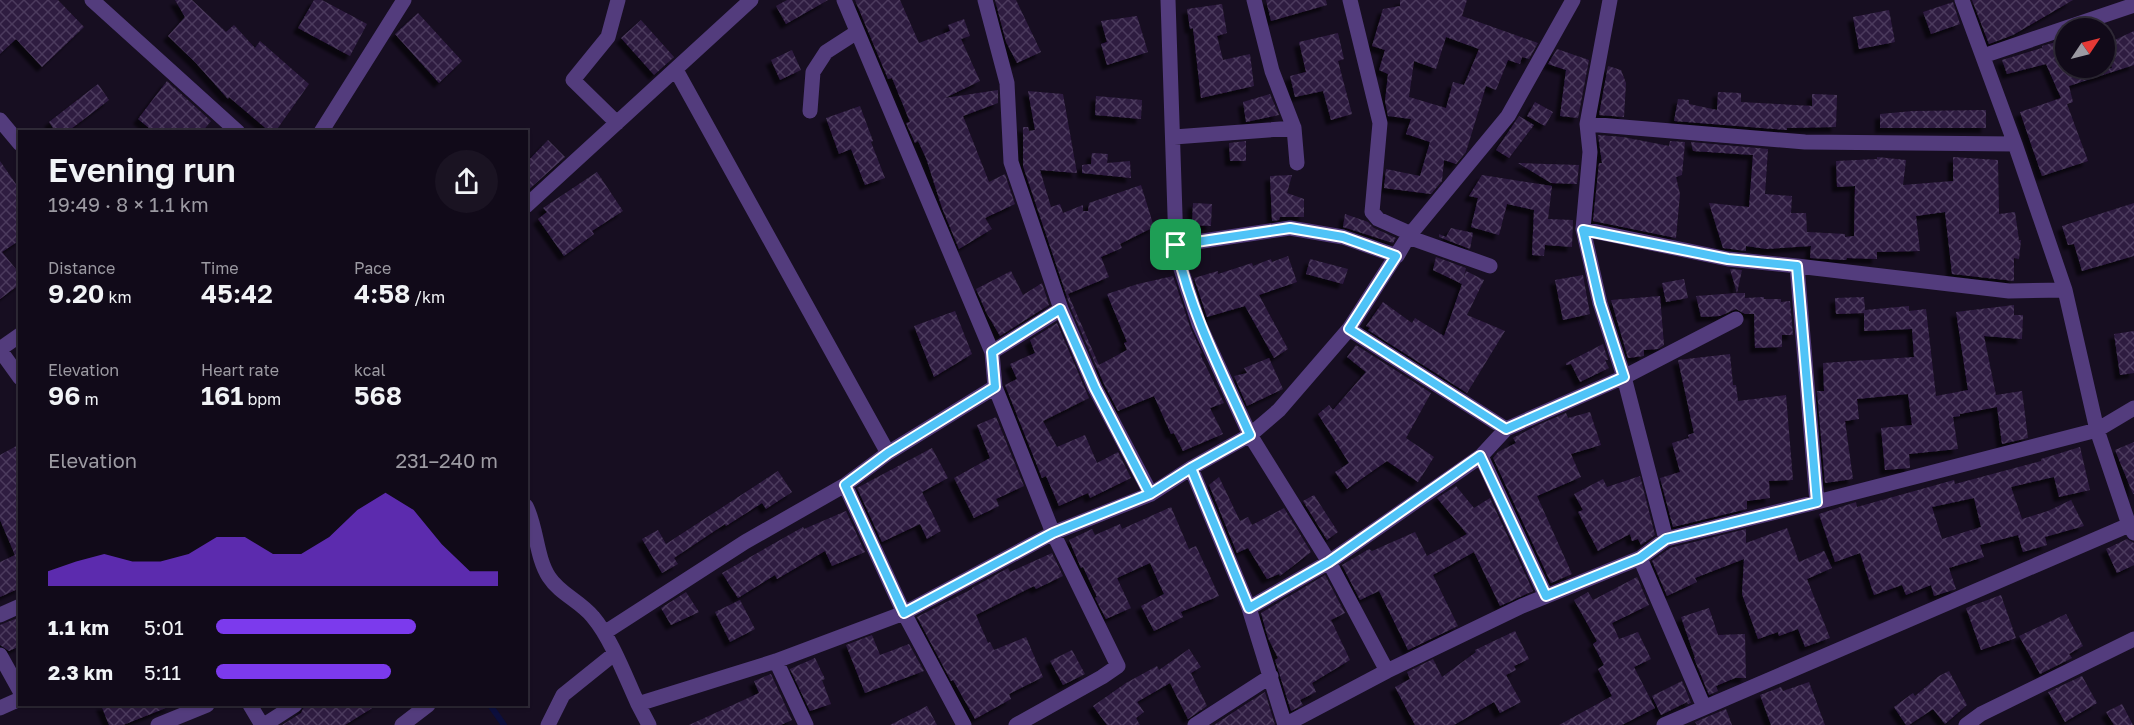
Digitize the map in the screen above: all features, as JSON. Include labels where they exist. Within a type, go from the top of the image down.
[{"type":"street","points":[[92,0],[236,130]]},
{"type":"street","points":[[322,130],[404,0]]},
{"type":"street","points":[[617,123],[573,80],[608,37],[618,0]]},
{"type":"street","points":[[528,204],[751,0]]},
{"type":"street","points":[[844,0],[992,352],[995,387],[1053,533],[1118,666],[1016,725]]},
{"type":"street","points":[[985,0],[1007,83],[1011,162],[1060,309],[1095,388],[1150,494]]},
{"type":"street","points":[[1168,0],[1176,245],[1180,267],[1199,324],[1250,435],[1329,562],[1387,671]]},
{"type":"street","points":[[1254,0],[1272,71],[1294,128],[1297,164]]},
{"type":"street","points":[[1350,0],[1380,123],[1372,212],[1378,219],[1407,232],[1408,237]]},
{"type":"street","points":[[638,704],[776,661],[904,613],[1053,533],[1150,494],[1250,435],[1279,410],[1349,329],[1408,237],[1508,116],[1573,0]]},
{"type":"street","points":[[1610,0],[1587,123],[1590,152],[1583,230],[1600,303],[1624,377],[1666,539]]},
{"type":"street","points":[[1664,725],[1687,721],[1704,707],[2132,529],[2097,430],[2065,290],[1962,0]]},
{"type":"street","points":[[1983,56],[2134,5]]},
{"type":"street","points":[[810,111],[813,72],[826,52],[857,32]]},
{"type":"street","points":[[676,70],[888,453]]},
{"type":"street","points":[[0,120],[18,142]]},
{"type":"street","points":[[1587,123],[1805,142],[2015,144]]},
{"type":"street","points":[[1174,137],[1294,128]]},
{"type":"street","points":[[1176,245],[1290,228],[1343,237],[1396,256]]},
{"type":"street","points":[[1583,230],[1728,259],[2009,291],[2065,290]]},
{"type":"street","points":[[1408,237],[1490,266]]},
{"type":"street","points":[[1797,266],[1817,502]]},
{"type":"street","points":[[992,352],[1060,309]]},
{"type":"street","points":[[1249,608],[1329,562],[1480,456],[1506,429],[1624,377],[1736,319]]},
{"type":"street","points":[[1349,329],[1506,429]]},
{"type":"street","points":[[18,336],[0,349],[18,375]]},
{"type":"street","points":[[604,633],[745,542],[845,485],[888,453],[995,387]]},
{"type":"street","points":[[1191,468],[1249,608],[1285,725],[1387,671],[1546,596],[1640,558],[1666,539],[2097,430],[2134,408]]},
{"type":"street","points":[[1480,456],[1546,596]]},
{"type":"street","points":[[845,485],[904,613],[964,725]]},
{"type":"street","points":[[528,511],[535,528],[547,575],[557,588],[581,604],[594,618],[604,633],[649,725]]},
{"type":"street","points":[[1640,558],[1704,707]]},
{"type":"street","points":[[0,615],[18,607]]},
{"type":"street","points":[[1966,725],[1981,714],[2134,639]]},
{"type":"street","points":[[548,725],[563,695],[614,654]]},
{"type":"street","points":[[0,655],[18,687]]},
{"type":"street","points":[[776,661],[806,725]]},
{"type":"street","points":[[1195,725],[1271,676]]},
{"type":"street","points":[[0,708],[18,700]]},
{"type":"street","points":[[159,725],[205,706]]},
{"type":"street","points":[[251,706],[263,725],[293,706]]},
{"type":"street","points":[[402,725],[427,706]]},
{"type":"building","points":[[0,0],[58,0],[84,27],[42,67],[16,39],[0,54]]},
{"type":"building","points":[[175,0],[192,0],[226,32],[234,25],[255,48],[260,41],[309,84],[276,130],[268,130],[229,97],[228,99],[168,36],[185,17]]},
{"type":"building","points":[[314,0],[322,0],[367,24],[350,56],[298,28]]},
{"type":"building","points":[[787,0],[828,0],[786,24],[776,6]]},
{"type":"building","points":[[855,0],[900,0],[919,43],[950,31],[948,25],[964,19],[970,36],[961,39],[980,81],[945,98],[998,90],[998,103],[963,116],[989,182],[1005,174],[1015,204],[985,218],[992,229],[959,249],[942,208],[926,158],[918,141],[915,143],[906,123],[910,122],[892,78],[888,79]]},
{"type":"building","points":[[995,0],[1016,0],[1041,52],[1017,63],[1006,42]]},
{"type":"building","points":[[1266,0],[1326,0],[1327,5],[1271,21]]},
{"type":"building","points":[[1400,0],[1467,0],[1462,16],[1538,43],[1529,59],[1522,57],[1520,64],[1508,60],[1496,90],[1486,86],[1466,152],[1456,164],[1444,160],[1442,181],[1431,194],[1384,188],[1386,169],[1420,176],[1430,142],[1406,134],[1411,119],[1388,116],[1385,101],[1388,74],[1379,70],[1385,50],[1372,46],[1383,9],[1400,6]],"holes":[[[1446,37],[1479,49],[1464,85],[1453,82],[1446,108],[1409,97],[1414,61],[1436,69]]]},
{"type":"building","points":[[1972,0],[2073,0],[2013,35],[1989,44]]},
{"type":"building","points":[[1953,2],[1960,24],[1931,34],[1923,12]]},
{"type":"building","points":[[1222,4],[1227,33],[1217,36],[1223,60],[1250,54],[1254,86],[1201,98],[1193,28],[1190,29],[1187,9]]},
{"type":"building","points":[[1889,10],[1895,42],[1859,49],[1853,17]]},
{"type":"building","points":[[418,13],[462,61],[439,83],[395,34]]},
{"type":"building","points":[[1137,16],[1148,52],[1107,65],[1101,44],[1107,42],[1101,21]]},
{"type":"building","points":[[641,20],[674,57],[654,75],[621,38]]},
{"type":"building","points":[[2134,31],[2134,65],[2115,71],[2115,40]]},
{"type":"building","points":[[1338,33],[1344,59],[1338,61],[1352,114],[1331,120],[1323,91],[1295,97],[1290,76],[1306,72],[1299,42]]},
{"type":"building","points":[[2055,42],[2055,78],[2094,78],[2069,86],[2073,102],[2067,104],[2088,161],[2042,176],[2020,112],[2061,98],[2046,64],[2007,74],[2002,60],[2042,48],[2042,46]]},
{"type":"building","points":[[1557,49],[1589,60],[1578,118],[1560,116],[1566,70],[1548,64]]},
{"type":"building","points":[[792,50],[801,70],[780,80],[771,60]]},
{"type":"building","points":[[1608,66],[1621,70],[1626,83],[1624,117],[1599,115]]},
{"type":"building","points":[[167,81],[211,121],[204,130],[152,130],[138,119]]},
{"type":"building","points":[[98,84],[109,100],[70,130],[55,130],[49,122]]},
{"type":"building","points":[[1028,91],[1063,94],[1077,173],[1040,170],[1051,207],[1060,204],[1063,213],[1083,205],[1083,211],[1088,211],[1089,203],[1141,185],[1154,227],[1120,244],[1122,248],[1101,257],[1109,277],[1068,294],[1099,365],[1127,350],[1124,343],[1127,342],[1107,294],[1173,276],[1190,327],[1202,353],[1200,354],[1224,403],[1210,408],[1223,434],[1183,451],[1174,433],[1171,434],[1154,396],[1118,411],[1070,306],[1023,166],[1023,127],[1028,127],[1029,131],[1035,130]]},
{"type":"building","points":[[1718,92],[1741,93],[1741,102],[1812,106],[1812,94],[1837,95],[1836,127],[1787,128],[1787,130],[1674,121],[1678,99],[1689,100],[1689,104],[1717,110]]},
{"type":"building","points":[[1270,94],[1279,115],[1246,122],[1243,102]]},
{"type":"building","points":[[1096,96],[1142,100],[1141,119],[1095,115]]},
{"type":"building","points":[[1535,102],[1553,112],[1545,126],[1527,116]]},
{"type":"building","points":[[860,106],[885,178],[865,185],[851,149],[839,154],[826,118]]},
{"type":"building","points":[[1986,110],[1986,128],[1880,128],[1880,114]]},
{"type":"building","points":[[1519,116],[1534,125],[1509,158],[1496,150]]},
{"type":"building","points":[[1598,135],[1623,137],[1669,146],[1670,141],[1685,142],[1682,175],[1676,177],[1680,194],[1676,238],[1593,221],[1599,163],[1602,163]]},
{"type":"building","points":[[548,140],[565,157],[528,190],[528,161]]},
{"type":"building","points":[[1246,141],[1246,161],[1230,161],[1229,143]]},
{"type":"building","points":[[1691,142],[1768,149],[1765,194],[1792,196],[1791,213],[1806,213],[1807,232],[1845,234],[1845,237],[1854,236],[1855,186],[1837,187],[1836,161],[1877,159],[1877,157],[1906,160],[1903,185],[1953,181],[1953,157],[1998,160],[1999,214],[2015,212],[2019,240],[2021,240],[2019,259],[2014,258],[2014,281],[1952,274],[1945,212],[1916,216],[1920,251],[1877,252],[1877,259],[1810,258],[1811,246],[1767,249],[1746,246],[1746,251],[1723,248],[1709,203],[1749,207],[1753,155],[1693,151]]},
{"type":"building","points":[[1092,153],[1108,154],[1107,163],[1130,161],[1131,178],[1082,173],[1082,165],[1091,164]]},
{"type":"building","points":[[0,161],[18,187],[18,241],[2,252],[18,272],[18,286],[0,299]]},
{"type":"building","points":[[1518,163],[1579,165],[1577,184],[1551,183]]},
{"type":"building","points":[[597,172],[623,211],[592,231],[594,234],[564,256],[538,219],[547,212],[543,208]]},
{"type":"building","points":[[1292,175],[1287,193],[1304,199],[1304,217],[1280,217],[1279,220],[1272,221],[1270,176]]},
{"type":"building","points":[[1482,175],[1552,186],[1548,219],[1573,220],[1572,247],[1545,245],[1544,256],[1532,255],[1534,210],[1507,204],[1499,235],[1471,227],[1478,198],[1469,196]]},
{"type":"building","points":[[1193,203],[1212,204],[1211,226],[1192,225]]},
{"type":"building","points":[[2134,203],[2134,256],[2082,271],[2074,244],[2068,245],[2062,226]]},
{"type":"building","points":[[1345,214],[1368,222],[1374,228],[1396,238],[1393,243],[1343,227]]},
{"type":"building","points":[[1451,228],[1473,233],[1470,249],[1439,237],[1439,234],[1446,237]]},
{"type":"building","points":[[1288,256],[1297,282],[1259,295],[1288,349],[1274,358],[1245,306],[1207,317],[1194,278],[1218,271],[1218,274],[1252,263],[1253,266],[1271,259],[1272,262]]},
{"type":"building","points":[[1436,257],[1466,268],[1463,280],[1466,271],[1484,280],[1467,315],[1505,331],[1467,393],[1368,330],[1370,328],[1366,326],[1383,302],[1412,323],[1415,318],[1444,336],[1462,284],[1433,270]]},
{"type":"building","points":[[1310,259],[1348,269],[1343,284],[1306,274]]},
{"type":"building","points":[[1730,269],[1742,270],[1737,293]]},
{"type":"building","points":[[1011,271],[1023,295],[1042,283],[1049,305],[1000,336],[976,289]]},
{"type":"building","points":[[1583,275],[1590,314],[1563,320],[1555,280]]},
{"type":"building","points":[[1684,279],[1688,298],[1666,302],[1662,283]]},
{"type":"building","points":[[1745,293],[1745,298],[1764,297],[1764,299],[1781,299],[1781,302],[1790,301],[1793,335],[1782,335],[1782,347],[1755,348],[1754,314],[1745,314],[1736,309],[1720,316],[1701,317],[1696,296]]},
{"type":"building","points":[[1660,296],[1664,345],[1658,349],[1644,350],[1644,356],[1628,358],[1611,300]]},
{"type":"building","points":[[1864,297],[1865,310],[1909,306],[1909,311],[1926,309],[1936,396],[1968,390],[1956,312],[2014,305],[2014,315],[2023,315],[2022,339],[1984,336],[1996,395],[2022,391],[2028,438],[2002,444],[1997,407],[1960,414],[1960,416],[1953,417],[1958,449],[1909,454],[1910,468],[1885,470],[1881,428],[1912,425],[1908,394],[1857,399],[1859,419],[1845,421],[1853,479],[1825,483],[1817,391],[1824,391],[1823,363],[1914,357],[1912,329],[1864,331],[1864,313],[1836,314],[1835,298]]},
{"type":"building","points":[[955,311],[972,354],[934,377],[914,326]]},
{"type":"building","points":[[1057,323],[1089,398],[1043,421],[1057,447],[1085,435],[1097,463],[1118,452],[1131,478],[1090,498],[1088,493],[1059,506],[1046,476],[1042,478],[1005,385],[1017,379],[1010,364],[1035,353],[1030,340]]},
{"type":"building","points":[[2134,331],[2134,373],[2120,375],[2114,334]]},
{"type":"building","points":[[1603,344],[1608,360],[1605,360],[1609,368],[1580,382],[1571,364],[1566,365],[1566,363]]},
{"type":"building","points":[[1356,345],[1431,393],[1406,438],[1434,457],[1418,482],[1387,461],[1347,489],[1335,472],[1349,463],[1318,414],[1329,405],[1333,410],[1366,372],[1347,357]]},
{"type":"building","points":[[1730,354],[1733,385],[1736,385],[1738,401],[1786,395],[1793,480],[1769,481],[1770,498],[1747,501],[1747,509],[1673,527],[1660,478],[1680,472],[1672,443],[1689,438],[1688,435],[1694,433],[1678,360]]},
{"type":"building","points":[[1269,358],[1283,389],[1247,406],[1234,376],[1247,373],[1244,368]]},
{"type":"building","points":[[1590,412],[1601,445],[1571,454],[1581,477],[1537,496],[1572,574],[1551,583],[1493,458],[1498,452],[1516,443],[1513,438],[1540,424],[1566,413],[1568,418]]},
{"type":"building","points":[[996,417],[1024,486],[996,499],[999,506],[974,518],[954,478],[990,458],[977,425]]},
{"type":"building","points":[[2134,442],[2134,494],[2133,494],[2115,450]]},
{"type":"building","points":[[18,445],[18,589],[0,597],[0,562],[15,555],[0,520],[0,455]]},
{"type":"building","points":[[2080,447],[2090,490],[2059,497],[2054,477],[2011,487],[2022,519],[2048,511],[2071,500],[2084,526],[2045,537],[2047,545],[2023,552],[2018,535],[1980,545],[1984,557],[1949,568],[1956,589],[1934,596],[1931,585],[1906,595],[1902,585],[1874,595],[1860,553],[1835,562],[1819,514],[1856,502],[1857,507],[1954,480],[1955,484],[2041,461],[2041,459]],"holes":[[[1974,498],[1981,527],[1942,539],[1932,507]]]},
{"type":"building","points":[[932,448],[948,478],[922,492],[941,531],[927,539],[920,524],[882,542],[857,488]]},
{"type":"building","points":[[778,471],[792,492],[766,509],[762,503],[726,526],[725,524],[674,558],[678,564],[662,573],[642,539],[658,530],[666,544]]},
{"type":"building","points":[[1640,476],[1655,535],[1641,545],[1638,539],[1632,541],[1630,534],[1598,551],[1578,512],[1583,510],[1574,494],[1603,479],[1607,487]]},
{"type":"building","points":[[1219,477],[1240,521],[1248,517],[1252,525],[1284,508],[1311,552],[1280,576],[1279,574],[1267,579],[1248,548],[1237,553],[1209,485]]},
{"type":"building","points":[[1456,486],[1474,508],[1490,498],[1533,591],[1500,606],[1474,552],[1433,575],[1458,626],[1408,650],[1379,591],[1360,600],[1342,565],[1369,549],[1372,551],[1415,532],[1427,556],[1467,534],[1437,498]]},
{"type":"building","points":[[1314,495],[1338,532],[1327,540],[1303,501]]},
{"type":"building","points":[[1171,507],[1189,549],[1196,546],[1219,596],[1181,612],[1183,617],[1154,631],[1141,606],[1164,594],[1150,563],[1117,578],[1131,608],[1106,619],[1069,540],[1092,529],[1095,535],[1120,524],[1122,529]]},
{"type":"building","points":[[846,511],[865,552],[832,566],[825,551],[777,579],[775,575],[738,598],[722,573],[803,527],[804,529]]},
{"type":"building","points":[[1787,528],[1799,562],[1824,551],[1832,568],[1807,579],[1830,638],[1805,647],[1798,629],[1779,636],[1778,632],[1758,639],[1742,594],[1744,559],[1695,578],[1697,582],[1667,596],[1652,561],[1670,548],[1746,529],[1746,543]]},
{"type":"building","points":[[2127,539],[2134,543],[2134,565],[2117,573],[2106,549]]},
{"type":"building","points":[[1052,553],[1063,576],[1036,589],[1034,586],[976,615],[988,643],[990,642],[994,650],[1026,637],[1043,677],[1009,694],[1011,699],[975,719],[953,680],[951,681],[917,617],[1008,568],[1010,572]]},
{"type":"building","points":[[1325,575],[1345,613],[1331,620],[1350,660],[1312,683],[1316,692],[1300,700],[1303,705],[1291,711],[1275,660],[1278,658],[1268,638],[1261,613]]},
{"type":"building","points":[[1637,577],[1649,605],[1612,623],[1619,639],[1638,632],[1651,659],[1634,667],[1655,708],[1622,725],[1559,725],[1612,696],[1598,669],[1604,665],[1593,644],[1597,641],[1574,600],[1588,592],[1593,600]]},
{"type":"building","points":[[686,592],[699,612],[671,625],[661,608]]},
{"type":"building","points":[[2001,595],[2016,638],[1981,650],[1966,608]]},
{"type":"building","points":[[740,600],[755,629],[730,642],[715,612]]},
{"type":"building","points":[[1709,608],[1718,635],[1745,634],[1746,678],[1735,678],[1716,686],[1718,691],[1709,695],[1681,617]]},
{"type":"building","points":[[2066,614],[2083,646],[2069,654],[2072,658],[2040,674],[2019,636]]},
{"type":"building","points":[[18,618],[18,647],[9,651],[0,645],[0,625]]},
{"type":"building","points":[[1515,631],[1529,659],[1514,666],[1516,670],[1506,675],[1521,702],[1500,713],[1494,702],[1454,725],[1415,725],[1395,687],[1410,679],[1407,672],[1433,659],[1442,677],[1476,652],[1475,650]]},
{"type":"building","points":[[872,635],[880,655],[909,644],[924,671],[865,693],[846,645]]},
{"type":"building","points":[[1189,649],[1201,667],[1191,673],[1207,706],[1188,719],[1170,683],[1137,702],[1144,712],[1136,718],[1140,725],[1107,725],[1093,706],[1126,683],[1157,666],[1159,670]]},
{"type":"building","points":[[1072,650],[1085,674],[1063,685],[1050,661]]},
{"type":"building","points":[[815,658],[825,679],[822,680],[831,704],[810,711],[790,669]]},
{"type":"building","points":[[1949,671],[1967,705],[1945,724],[1933,709],[1906,725],[1894,707],[1913,693],[1915,696],[1939,676]]},
{"type":"building","points":[[771,674],[792,720],[781,725],[689,725],[759,693],[754,681]]},
{"type":"building","points":[[2082,676],[2097,703],[2065,722],[2048,692]]},
{"type":"building","points":[[1682,681],[1691,703],[1687,702],[1661,715],[1652,696]]},
{"type":"building","points":[[1809,682],[1825,725],[1771,725],[1760,695],[1781,687],[1783,691]]},
{"type":"building","points":[[1265,692],[1275,725],[1214,725],[1249,702]]},
{"type":"building","points":[[2122,704],[2133,725],[2114,725],[2106,712]]},
{"type":"building","points":[[101,706],[171,706],[123,725],[109,725]]},
{"type":"building","points":[[304,706],[375,706],[345,725],[282,725],[301,713]]},
{"type":"building","points":[[927,706],[937,725],[890,725]]},
{"type":"building","points":[[1726,709],[1732,725],[1697,725],[1695,722]]},
{"type":"waterway","points":[[491,706],[504,725]]},
{"type":"route","points":[[1176,245],[1180,267],[1199,324],[1250,435],[1191,468],[1150,494],[1053,533],[904,613],[845,485],[888,453],[995,387],[992,352],[1060,309],[1095,388],[1150,494],[1191,468],[1249,608],[1329,562],[1480,456],[1546,596],[1640,558],[1666,539],[1817,502],[1797,266],[1728,259],[1583,230],[1600,303],[1624,377],[1506,429],[1349,329],[1396,256],[1343,237],[1290,228],[1176,245]]}]
